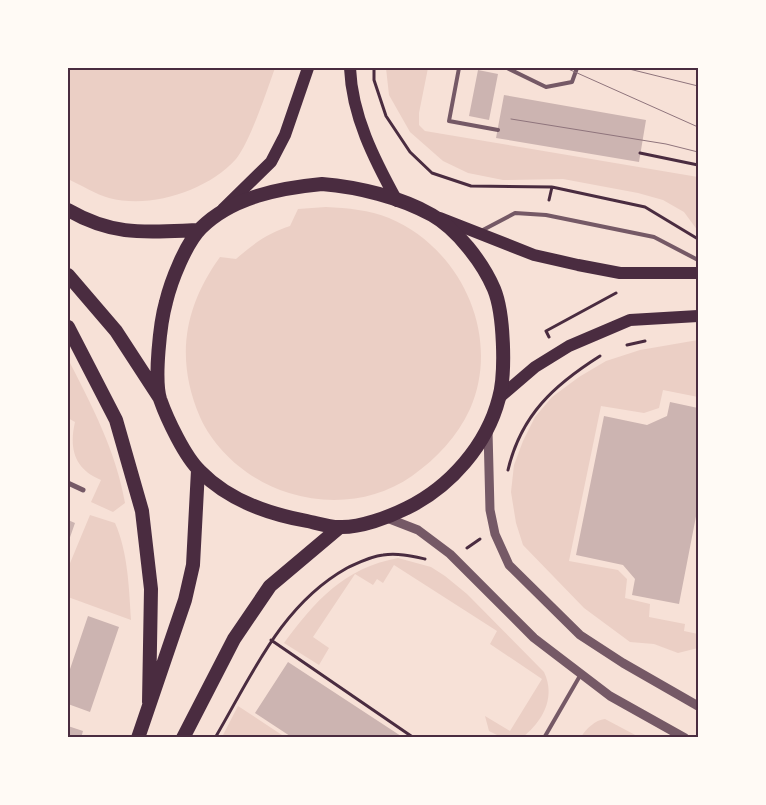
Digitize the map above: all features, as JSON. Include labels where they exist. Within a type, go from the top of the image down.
[{"type":"highway","points":[[68,275],[116,331],[160,398],[179,439],[198,470],[220,488],[278,516],[340,527],[387,518],[426,499],[464,464],[477,447],[500,397],[503,353],[495,292],[483,268],[466,245],[433,215],[357,188],[312,185],[284,188],[258,195],[214,218],[199,230],[172,279],[161,319],[160,398]]},
{"type":"highway","points":[[68,210],[89,222],[132,232],[199,230]]},
{"type":"highway","points":[[68,327],[116,420],[142,511],[151,589],[149,702]]},
{"type":"highway","points":[[138,738],[186,600],[194,556],[198,470]]},
{"type":"highway","points":[[183,738],[234,639],[270,586],[340,527]]},
{"type":"main road","points":[[214,218],[271,162],[294,112],[308,68]]},
{"type":"main road","points":[[350,68],[354,102],[372,155],[397,201]]},
{"type":"main road","points":[[433,215],[534,255],[620,273],[698,273]]},
{"type":"main road","points":[[500,397],[536,367],[558,353],[630,320],[698,316]]},
{"type":"street","points":[[488,426],[490,510],[495,534],[510,565],[580,635],[623,663],[698,706]]},
{"type":"street","points":[[68,483],[83,490]]},
{"type":"street","points":[[387,518],[418,530],[456,559],[534,638],[610,696],[685,738]]},
{"type":"lane","points":[[459,68],[449,121],[498,130]]},
{"type":"lane","points":[[508,68],[546,87],[572,82],[577,68]]},
{"type":"lane","points":[[479,232],[515,213],[546,216],[654,237],[698,260]]},
{"type":"lane","points":[[544,738],[581,674]]},
{"type":"path","points":[[374,68],[374,80],[386,116],[410,152],[432,173],[471,186],[552,187],[645,207],[698,239]]},
{"type":"path","points":[[640,153],[698,165]]},
{"type":"path","points":[[571,377],[546,331],[619,291],[620,273]]},
{"type":"path","points":[[624,346],[649,340]]},
{"type":"path","points":[[508,478],[515,443],[532,415],[550,392],[608,353]]},
{"type":"path","points":[[456,559],[474,541],[495,534]]},
{"type":"path","points":[[214,738],[271,640],[302,601],[326,580],[356,564],[381,555],[401,554],[428,559]]},
{"type":"path","points":[[271,640],[414,738]]},
{"type":"shaded area","points":[[68,68],[275,68],[247,141],[236,159],[224,170],[210,180],[177,195],[160,199],[125,201],[93,192],[68,179]]},
{"type":"shaded area","points":[[386,68],[428,68],[419,113],[419,125],[425,131],[698,177],[698,231],[684,212],[663,200],[638,193],[563,179],[503,180],[468,173],[443,161],[410,132],[389,95]]},
{"type":"shaded area","points":[[326,207],[358,210],[389,218],[414,232],[437,250],[455,272],[469,297],[477,324],[481,353],[479,381],[470,409],[453,438],[438,454],[412,476],[384,491],[353,499],[321,499],[289,493],[262,482],[225,454],[215,443],[200,417],[192,396],[186,354],[191,314],[198,295],[220,257],[236,259],[261,240],[290,226],[298,209]]},
{"type":"shaded area","points":[[698,340],[698,397],[663,390],[659,408],[644,413],[601,406],[569,561],[618,570],[627,579],[625,598],[650,604],[649,617],[685,624],[684,631],[698,634],[698,648],[678,653],[654,644],[630,642],[584,608],[523,545],[516,523],[511,492],[514,465],[523,441],[535,417],[552,397],[579,377],[606,361],[640,350]]},
{"type":"shaded area","points":[[68,359],[102,429],[116,465],[125,503],[113,512],[91,502],[101,480],[79,464],[73,449],[75,422],[68,418]]},
{"type":"shaded area","points":[[90,515],[115,523],[125,558],[131,620],[68,597],[68,568]]},
{"type":"shaded area","points":[[398,558],[431,567],[445,576],[467,594],[544,672],[549,690],[546,708],[536,724],[523,737],[501,737],[489,731],[485,716],[510,731],[542,679],[490,644],[497,631],[394,565],[383,583],[377,579],[373,585],[355,574],[313,637],[329,648],[319,665],[284,643],[307,613],[332,588],[346,578],[362,570]]},
{"type":"shaded area","points":[[238,706],[285,737],[222,737]]},
{"type":"shaded area","points":[[605,719],[639,737],[581,737],[591,725]]},
{"type":"building","points":[[478,70],[498,74],[489,120],[469,116]]},
{"type":"building","points":[[504,95],[646,120],[639,162],[496,138]]},
{"type":"building","points":[[670,402],[698,408],[698,506],[679,604],[632,595],[635,579],[623,565],[576,555],[604,416],[647,425],[667,416]]},
{"type":"building","points":[[68,520],[75,523],[68,543]]},
{"type":"building","points":[[88,616],[119,627],[90,712],[68,704],[68,675]]},
{"type":"building","points":[[288,662],[404,738],[293,738],[255,713]]},
{"type":"building","points":[[68,726],[83,731],[81,738],[68,738]]},
{"type":"tram line","points":[[566,68],[698,127]]},
{"type":"tram line","points":[[625,68],[698,86]]},
{"type":"tram line","points":[[511,119],[666,144],[698,152]]}]
